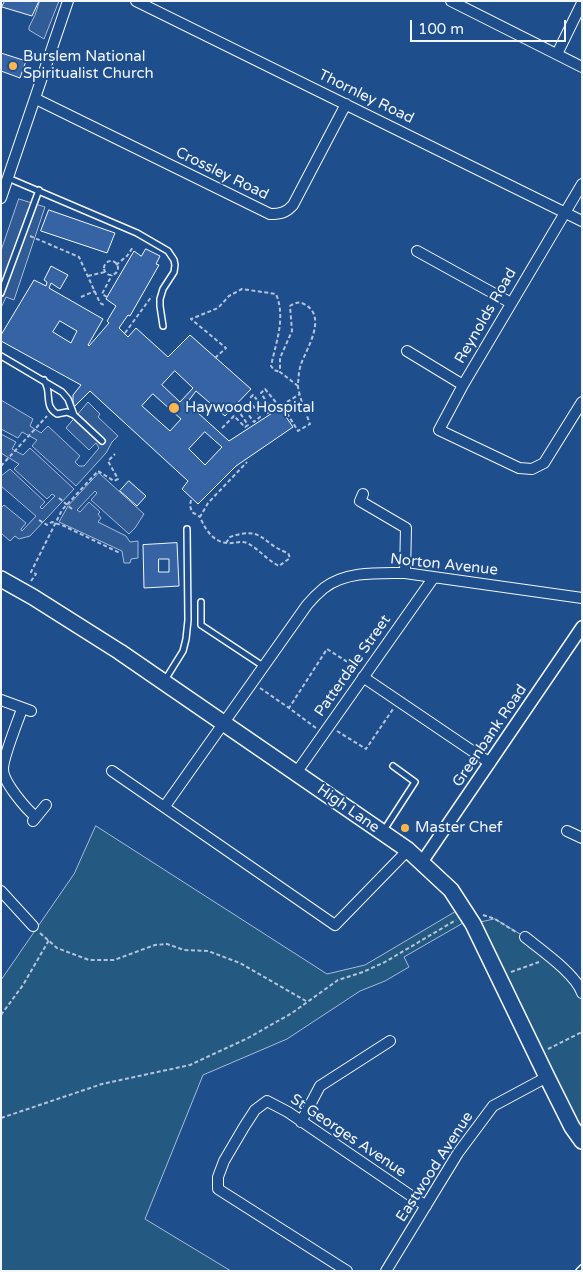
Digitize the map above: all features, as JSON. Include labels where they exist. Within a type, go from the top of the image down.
[{"type":"main road","name":"High Lane","points":[[1,579],[120,652],[408,850],[451,890],[465,911],[572,1128],[582,1141]]},
{"type":"street","points":[[1,198],[7,173],[36,99],[53,29],[68,1]]},
{"type":"street","name":"Thornley Road","points":[[136,1],[582,221]]},
{"type":"street","points":[[450,1],[582,67]]},
{"type":"street","points":[[557,54],[582,3]]},
{"type":"street","name":"Crossley Road","points":[[36,99],[270,214],[280,214],[288,211],[293,206],[346,104]]},
{"type":"street","name":"Reynolds Road","points":[[582,184],[511,303],[439,430],[519,468],[532,469],[544,463],[582,402]]},
{"type":"street","points":[[417,251],[511,303]]},
{"type":"street","points":[[407,351],[463,386]]},
{"type":"street","points":[[363,494],[360,501],[406,528],[405,574]]},
{"type":"street","name":"Norton Avenue","points":[[164,806],[307,605],[324,588],[344,577],[380,573],[405,574],[582,598]]},
{"type":"street","name":"Patterdale Street","points":[[296,773],[434,577]]},
{"type":"street","name":"Greenbank Road","points":[[422,862],[582,628]]},
{"type":"street","points":[[364,675],[490,763]]},
{"type":"street","points":[[1,700],[27,710],[3,768],[7,780],[34,819],[46,805]]},
{"type":"street","points":[[112,771],[335,925],[408,850]]},
{"type":"street","points":[[567,831],[582,838]]},
{"type":"street","points":[[1,892],[33,926]]},
{"type":"street","points":[[525,937],[579,984],[582,993]]},
{"type":"street","points":[[301,1122],[320,1086],[390,1041]]},
{"type":"street","name":"Eastwood Avenue","points":[[389,1270],[458,1154],[493,1106],[547,1077]]},
{"type":"street","name":"St Georges Avenue","points":[[347,1271],[218,1190],[218,1177],[224,1161],[255,1110],[267,1101],[426,1206]]},
{"type":"lane","points":[[7,173],[39,190],[136,232],[168,251],[174,260],[175,266],[174,272],[164,289],[160,306],[163,326]]},
{"type":"lane","points":[[1,293],[39,190]]},
{"type":"lane","points":[[1,356],[44,380],[66,396],[74,415]]},
{"type":"lane","points":[[44,380],[48,393],[49,407],[57,414],[67,412],[74,415],[102,441]]},
{"type":"lane","points":[[163,682],[183,651],[186,639],[188,620],[187,529]]},
{"type":"lane","points":[[201,602],[201,624],[263,666]]},
{"type":"lane","points":[[383,833],[415,782],[393,766]]},
{"type":"lane","points":[[579,1271],[582,1268]]},
{"type":"path","points":[[23,233],[79,257],[100,303],[104,305]]},
{"type":"path","points":[[116,265],[127,256],[133,247]]},
{"type":"path","points":[[105,272],[104,267],[106,263],[110,262],[116,265]]},
{"type":"path","points":[[107,297],[102,294],[112,275],[117,271],[116,265]]},
{"type":"path","points":[[88,276],[105,272],[112,275]]},
{"type":"path","points":[[124,333],[159,286],[164,289]]},
{"type":"path","points":[[215,358],[226,348],[191,319],[218,308],[229,296],[242,289],[276,294],[279,302],[280,327],[271,366],[298,386]]},
{"type":"path","points":[[81,297],[95,291]]},
{"type":"path","points":[[222,428],[234,416],[245,428],[248,425],[238,410],[242,406],[254,422],[260,417],[248,399],[253,395],[268,413],[272,411],[261,393],[265,389],[279,406],[282,405],[298,430],[310,424],[298,386],[301,365],[315,334],[314,318],[309,307],[302,302],[290,306],[292,331],[280,358],[280,372]]},
{"type":"path","points":[[282,405],[300,394]]},
{"type":"path","points":[[1,466],[52,410]]},
{"type":"path","points":[[25,592],[36,574],[31,572],[62,510],[98,471],[114,482],[118,480],[108,461],[115,454]]},
{"type":"path","points":[[200,517],[208,503],[247,462]]},
{"type":"path","points":[[59,498],[72,509]]},
{"type":"path","points":[[191,500],[192,512],[200,517],[204,528],[216,539],[226,543],[244,542],[264,554],[270,562],[279,566],[290,558],[288,552],[278,549],[258,534],[242,532],[230,536],[226,543]]},
{"type":"path","points":[[39,520],[47,525],[52,522],[64,526],[120,553]]},
{"type":"path","points":[[289,708],[327,649],[364,675]]},
{"type":"path","points":[[252,683],[326,730],[366,749],[399,701]]},
{"type":"path","points":[[1,1118],[102,1084],[190,1065],[248,1038],[292,1013],[338,980],[363,972],[384,962],[465,911],[494,919],[525,937]]},
{"type":"path","points":[[33,926],[56,948],[89,960],[114,960],[155,946],[167,944],[184,950],[208,951],[240,963],[307,1001]]},
{"type":"path","points":[[1,1015],[23,985],[48,940]]},
{"type":"path","points":[[498,976],[551,958]]},
{"type":"path","points":[[536,1056],[582,1032]]},
{"type":"shaded area","points":[[40,1],[59,1],[44,39],[29,30]]},
{"type":"shaded area","points":[[19,199],[45,207],[14,300],[6,297],[1,308],[1,251]]},
{"type":"shaded area","points":[[1,400],[33,419],[30,426],[41,433],[48,426],[80,456],[75,462],[79,466],[84,466],[99,448],[96,443],[89,450],[66,428],[88,402],[100,414],[98,417],[118,436],[106,453],[76,486],[32,446],[37,440],[22,432],[18,438],[1,429]]},
{"type":"shaded area","points":[[1,434],[16,442],[12,449],[23,455],[30,448],[74,489],[30,536],[19,539],[15,536],[10,541],[1,533],[1,508],[4,505],[26,523],[21,529],[22,531],[36,516],[1,486],[1,476],[10,469],[45,502],[40,507],[42,509],[55,496],[52,494],[47,499],[14,469],[19,464],[1,453]]},
{"type":"shaded area","points":[[99,473],[144,514],[129,534],[91,500],[97,493],[95,491],[77,510],[80,512],[89,502],[100,512],[98,514],[101,518],[98,522],[126,536],[130,542],[138,541],[138,558],[131,559],[130,563],[124,563],[122,551],[59,522],[68,506]]},
{"type":"shaded area","points":[[96,826],[327,974],[365,965],[463,907],[470,919],[404,957],[409,967],[385,981],[360,991],[287,1039],[203,1075],[145,1219],[231,1271],[1,1271],[1,980],[74,874]]},
{"type":"shaded area","points":[[495,919],[525,937],[582,993],[582,1141],[473,924]]},
{"type":"building","points":[[5,1],[39,1],[32,16],[2,7]]},
{"type":"building","name":"Burslem National Spiritualist Church","points":[[1,53],[26,61],[20,78],[1,71]]},
{"type":"building","points":[[49,210],[115,233],[107,253],[41,231]]},
{"type":"building","points":[[146,249],[160,256],[156,264],[159,265],[130,316],[128,315],[119,328],[128,337],[136,328],[168,357],[190,335],[251,389],[225,416],[196,391],[187,403],[229,441],[280,408],[293,427],[236,466],[198,504],[182,489],[188,481],[90,391],[73,408],[73,395],[81,385],[1,341],[1,335],[34,280],[46,286],[47,282],[44,280],[51,266],[68,275],[60,289],[51,283],[49,288],[103,319],[89,346],[109,323],[107,321],[116,306],[106,299],[107,297],[134,251],[141,256]],"holes":[[[60,321],[77,331],[71,343],[53,332]],[[175,371],[193,388],[180,402],[162,385]],[[153,394],[181,419],[170,431],[142,406]],[[205,432],[222,447],[205,465],[189,449]]]},
{"type":"building","points":[[129,481],[146,496],[137,506],[120,491]]},
{"type":"building","points":[[177,543],[179,586],[144,588],[143,545]],"holes":[[[159,559],[169,559],[169,572],[159,572]]]},
{"type":"place","name":"Burslem National Spiritualist Church","points":[[13,66]]},
{"type":"place","name":"Haywood Hospital","points":[[174,408]]},
{"type":"place","name":"Master Chef","points":[[405,828]]}]
